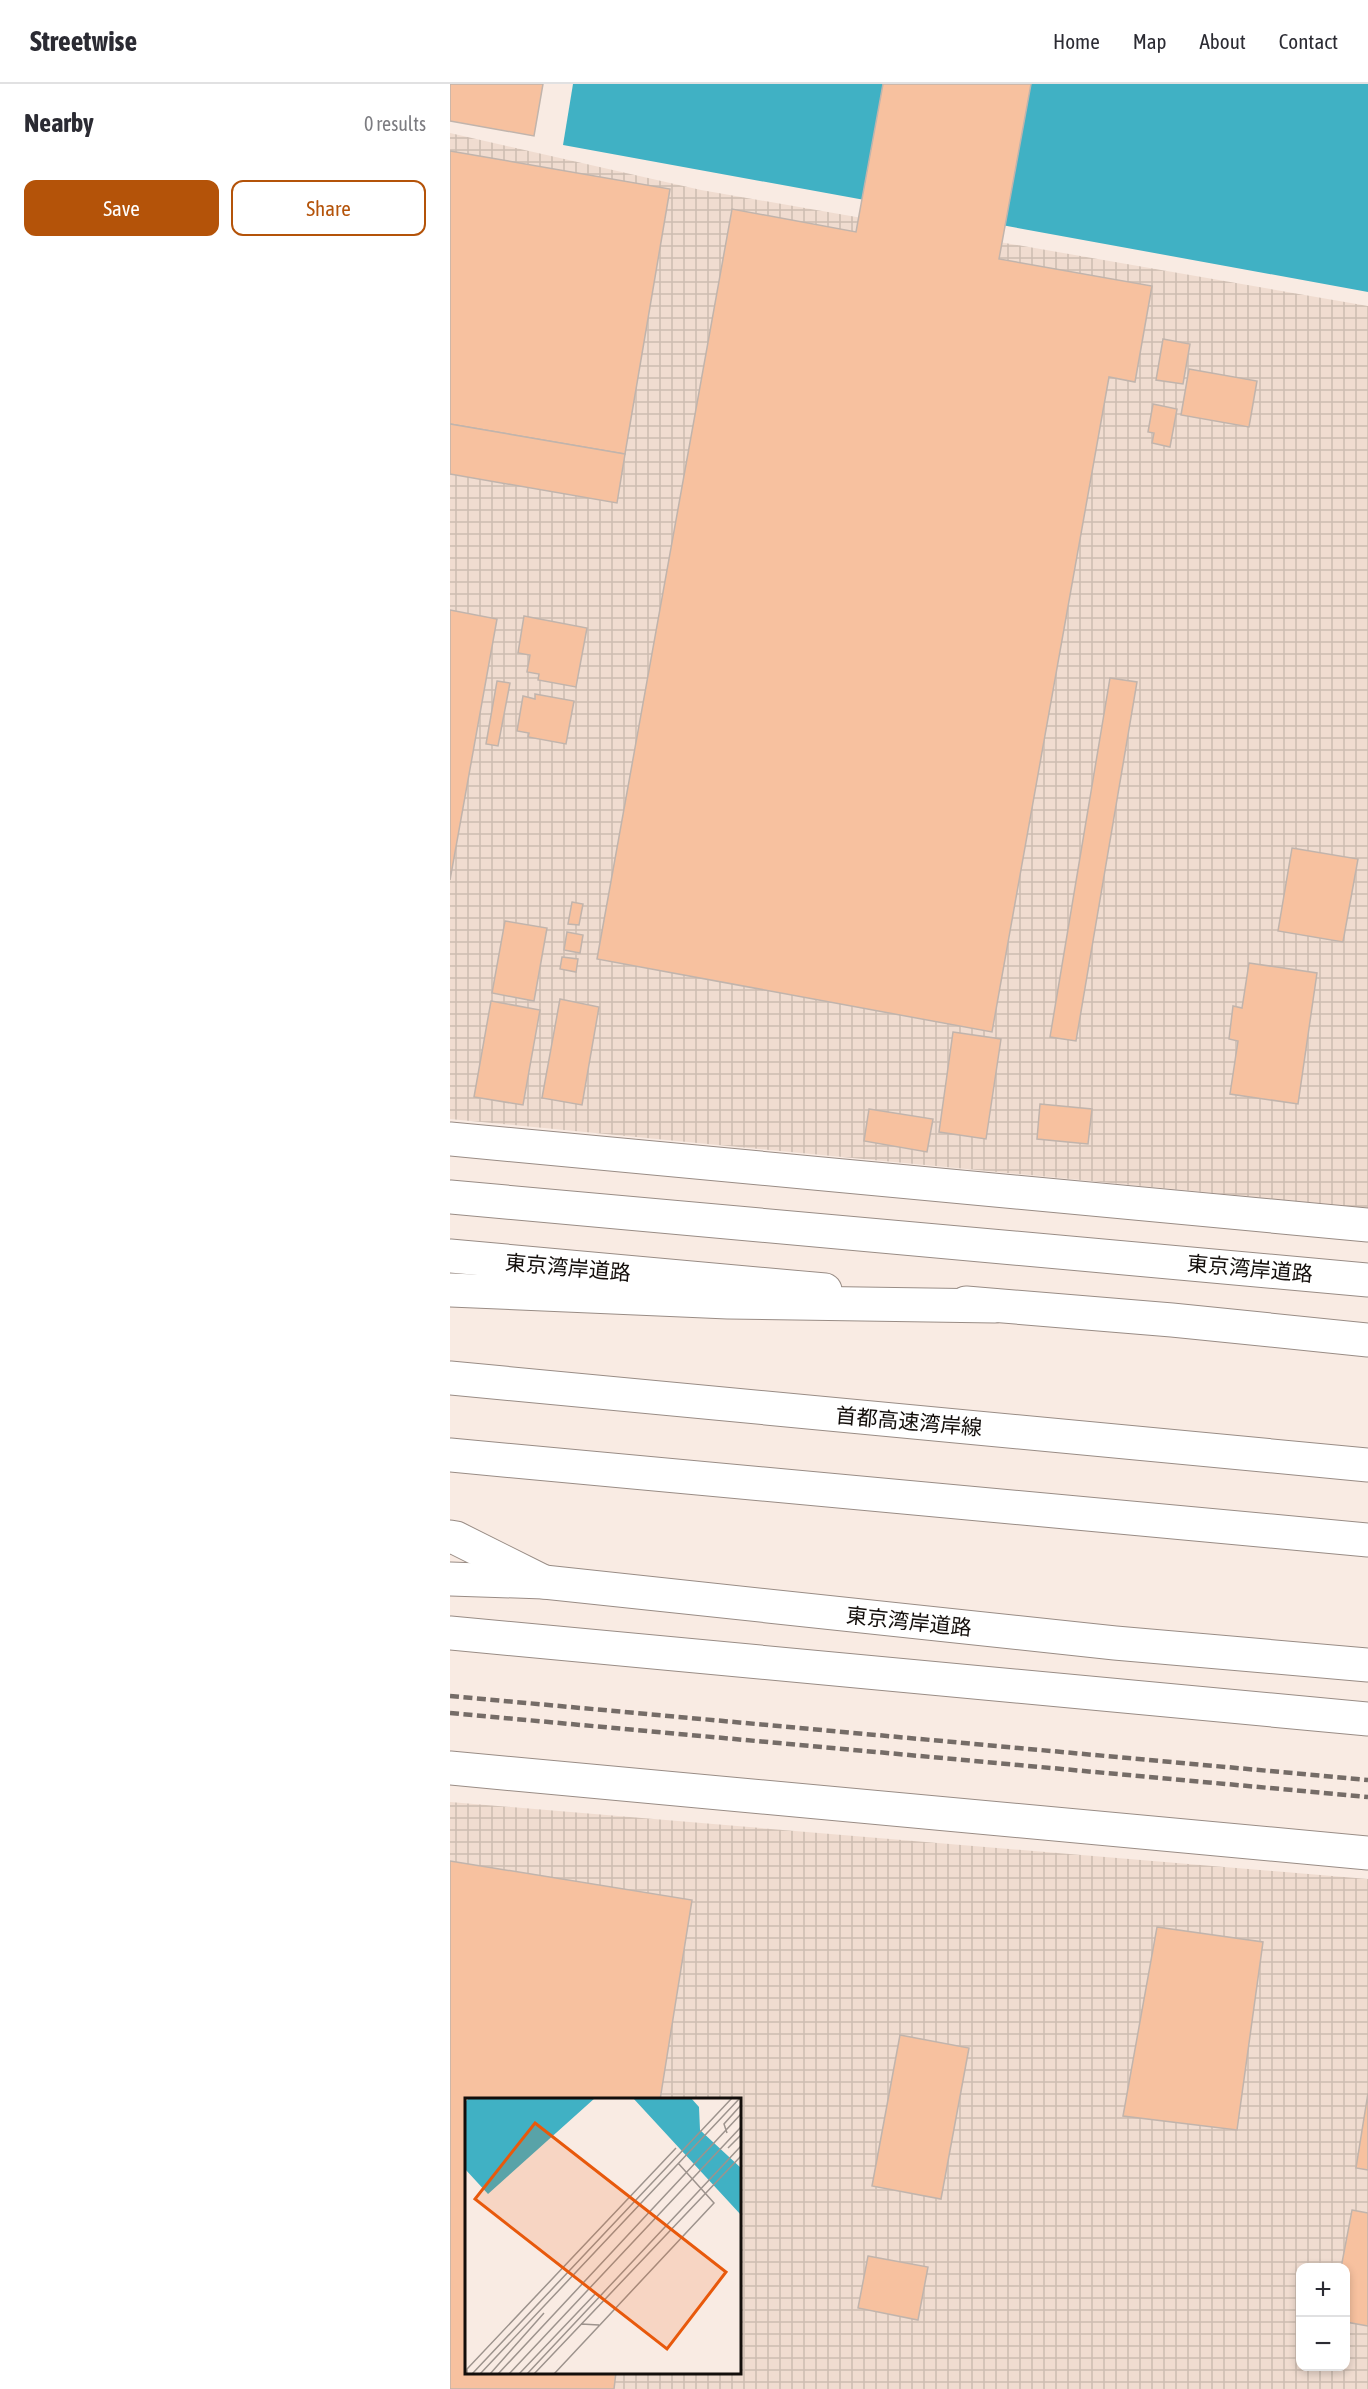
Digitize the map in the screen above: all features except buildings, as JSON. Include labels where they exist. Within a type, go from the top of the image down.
[{"type":"main road","points":[[450,1139],[1368,1225]]},
{"type":"main road","name":"東京湾岸道路","points":[[450,1197],[1368,1280]]},
{"type":"main road","name":"東京湾岸道路","points":[[450,1256],[1172,1320],[1368,1340]]},
{"type":"main road","points":[[450,1290],[728,1302],[995,1306]]},
{"type":"main road","name":"首都高速湾岸線","points":[[450,1378],[1368,1465]]},
{"type":"main road","points":[[450,1455],[1368,1540]]},
{"type":"main road","points":[[450,1537],[544,1582]]},
{"type":"main road","name":"東京湾岸道路","points":[[450,1580],[544,1582],[1115,1643],[1368,1665]]},
{"type":"main road","points":[[450,1633],[1368,1719]]},
{"type":"main road","points":[[450,1768],[1368,1853]]},
{"type":"shaded area","points":[[450,133],[701,190],[1368,306],[1368,1208],[450,1119]]},
{"type":"shaded area","points":[[450,1802],[1368,1879],[1368,2389],[450,2389]]},
{"type":"water","points":[[573,84],[1368,84],[1368,292],[563,145]]},
{"type":"railway","points":[[450,1696],[1368,1780]]},
{"type":"railway","points":[[450,1713],[1368,1797]]}]
